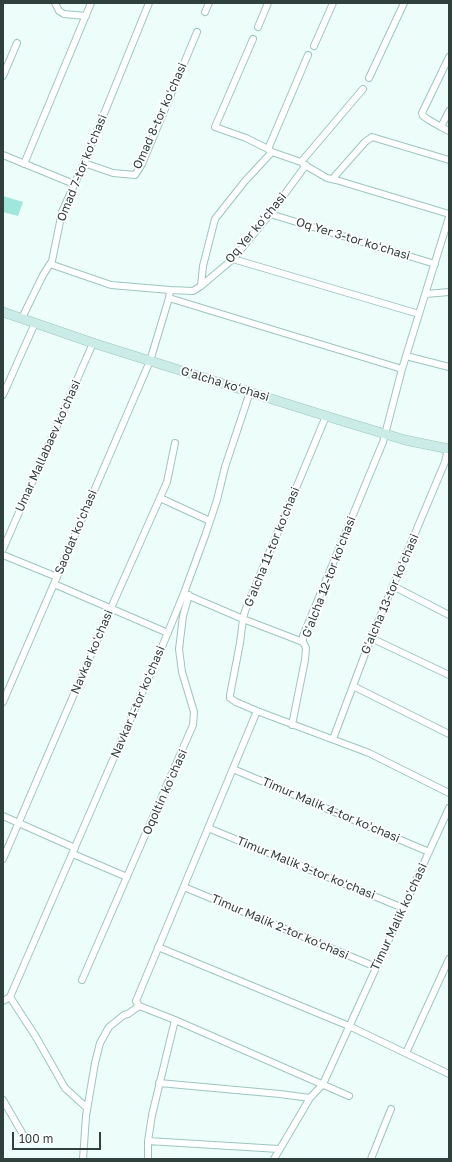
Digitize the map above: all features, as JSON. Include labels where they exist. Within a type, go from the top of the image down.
[{"type":"street","points":[[55,3],[64,14],[86,16]]},
{"type":"street","points":[[24,164],[91,3]]},
{"type":"street","name":"Omad 7-tor koʻchasi","points":[[22,318],[50,264],[54,254],[62,212],[84,163],[149,3]]},
{"type":"street","points":[[205,12],[209,3]]},
{"type":"street","points":[[258,27],[268,3]]},
{"type":"street","points":[[314,46],[333,3]]},
{"type":"street","points":[[369,78],[404,3]]},
{"type":"street","name":"Omad 8-tor koʻchasi","points":[[84,163],[113,173],[135,175],[142,164],[197,32]]},
{"type":"street","points":[[253,39],[215,127],[246,138],[303,164],[327,178],[449,215],[402,369],[385,433]]},
{"type":"street","points":[[3,76],[17,43]]},
{"type":"street","points":[[50,264],[111,285],[194,291],[201,286],[203,266],[215,218],[270,150],[308,55]]},
{"type":"street","points":[[449,57],[422,113],[428,120],[449,131]]},
{"type":"street","name":"Oq Yer koʻchasi","points":[[201,286],[233,259],[270,214],[303,164],[363,89]]},
{"type":"street","points":[[441,127],[449,111]]},
{"type":"street","points":[[336,180],[335,176],[364,142],[372,137],[449,160]]},
{"type":"street","points":[[3,155],[74,184]]},
{"type":"street","name":"Oq Yer 3-tor koʻchasi","points":[[270,214],[435,264]]},
{"type":"street","points":[[233,259],[419,314]]},
{"type":"street","name":"Saodat koʻchasi","points":[[3,702],[150,361],[169,298],[170,290]]},
{"type":"street","points":[[426,294],[449,292]]},
{"type":"street","points":[[169,298],[402,369]]},
{"type":"street","name":"Gʻalcha koʻchasi","points":[[3,312],[93,343],[326,416],[423,444],[449,449]]},
{"type":"street","points":[[3,395],[35,323]]},
{"type":"street","name":"Umar Mallabaev koʻchasi","points":[[3,549],[93,343]]},
{"type":"street","points":[[406,356],[449,367]]},
{"type":"street","name":"Navkar 1-tor koʻchasi","points":[[10,997],[168,633],[187,594],[225,467],[250,392]]},
{"type":"street","name":"Gʻalcha 11-tor koʻchasi","points":[[303,642],[243,619],[326,416]]},
{"type":"street","name":"Gʻalcha 12-tor koʻchasi","points":[[292,725],[305,660],[306,648],[303,642],[305,631],[347,531],[385,433]]},
{"type":"street","name":"Navkar koʻchasi","points":[[3,859],[167,482],[174,443]]},
{"type":"street","name":"Gʻalcha 13-tor koʻchasi","points":[[333,739],[371,638],[445,462],[449,449]]},
{"type":"street","points":[[160,498],[210,521]]},
{"type":"street","points":[[3,555],[57,576]]},
{"type":"street","points":[[54,584],[168,633]]},
{"type":"street","points":[[393,586],[449,615]]},
{"type":"street","points":[[187,594],[243,619],[230,698],[236,702],[292,725],[369,753],[449,793]]},
{"type":"street","name":"Oqoltin koʻchasi","points":[[82,980],[193,725],[194,712],[182,672],[180,649],[187,594]]},
{"type":"street","points":[[371,638],[449,675]]},
{"type":"street","points":[[353,686],[449,734]]},
{"type":"street","points":[[257,711],[136,1001],[140,1006],[349,1096]]},
{"type":"street","name":"Timur Malik 4-tor koʻchasi","points":[[233,769],[429,852]]},
{"type":"street","name":"Timur Malik koʻchasi","points":[[274,1159],[310,1098],[322,1084],[449,808]]},
{"type":"street","points":[[3,816],[127,877]]},
{"type":"street","name":"Timur Malik 3-tor koʻchasi","points":[[208,828],[403,908]]},
{"type":"street","name":"Timur Malik 2-tor koʻchasi","points":[[184,887],[376,967]]},
{"type":"street","points":[[158,947],[349,1026],[449,1074]]},
{"type":"street","points":[[406,1053],[449,959]]},
{"type":"street","points":[[3,1001],[10,997],[36,1037],[65,1088],[88,1108]]},
{"type":"street","points":[[83,1159],[88,1108],[95,1063],[102,1038],[109,1027],[116,1020],[140,1006]]},
{"type":"street","points":[[148,1159],[148,1141],[159,1083],[175,1020]]},
{"type":"street","points":[[159,1083],[310,1098]]},
{"type":"street","points":[[3,1100],[25,1138]]},
{"type":"street","points":[[371,1159],[391,1109]]},
{"type":"street","points":[[148,1141],[279,1149]]},
{"type":"green space","points":[[3,196],[23,202],[18,216],[3,212]]}]
